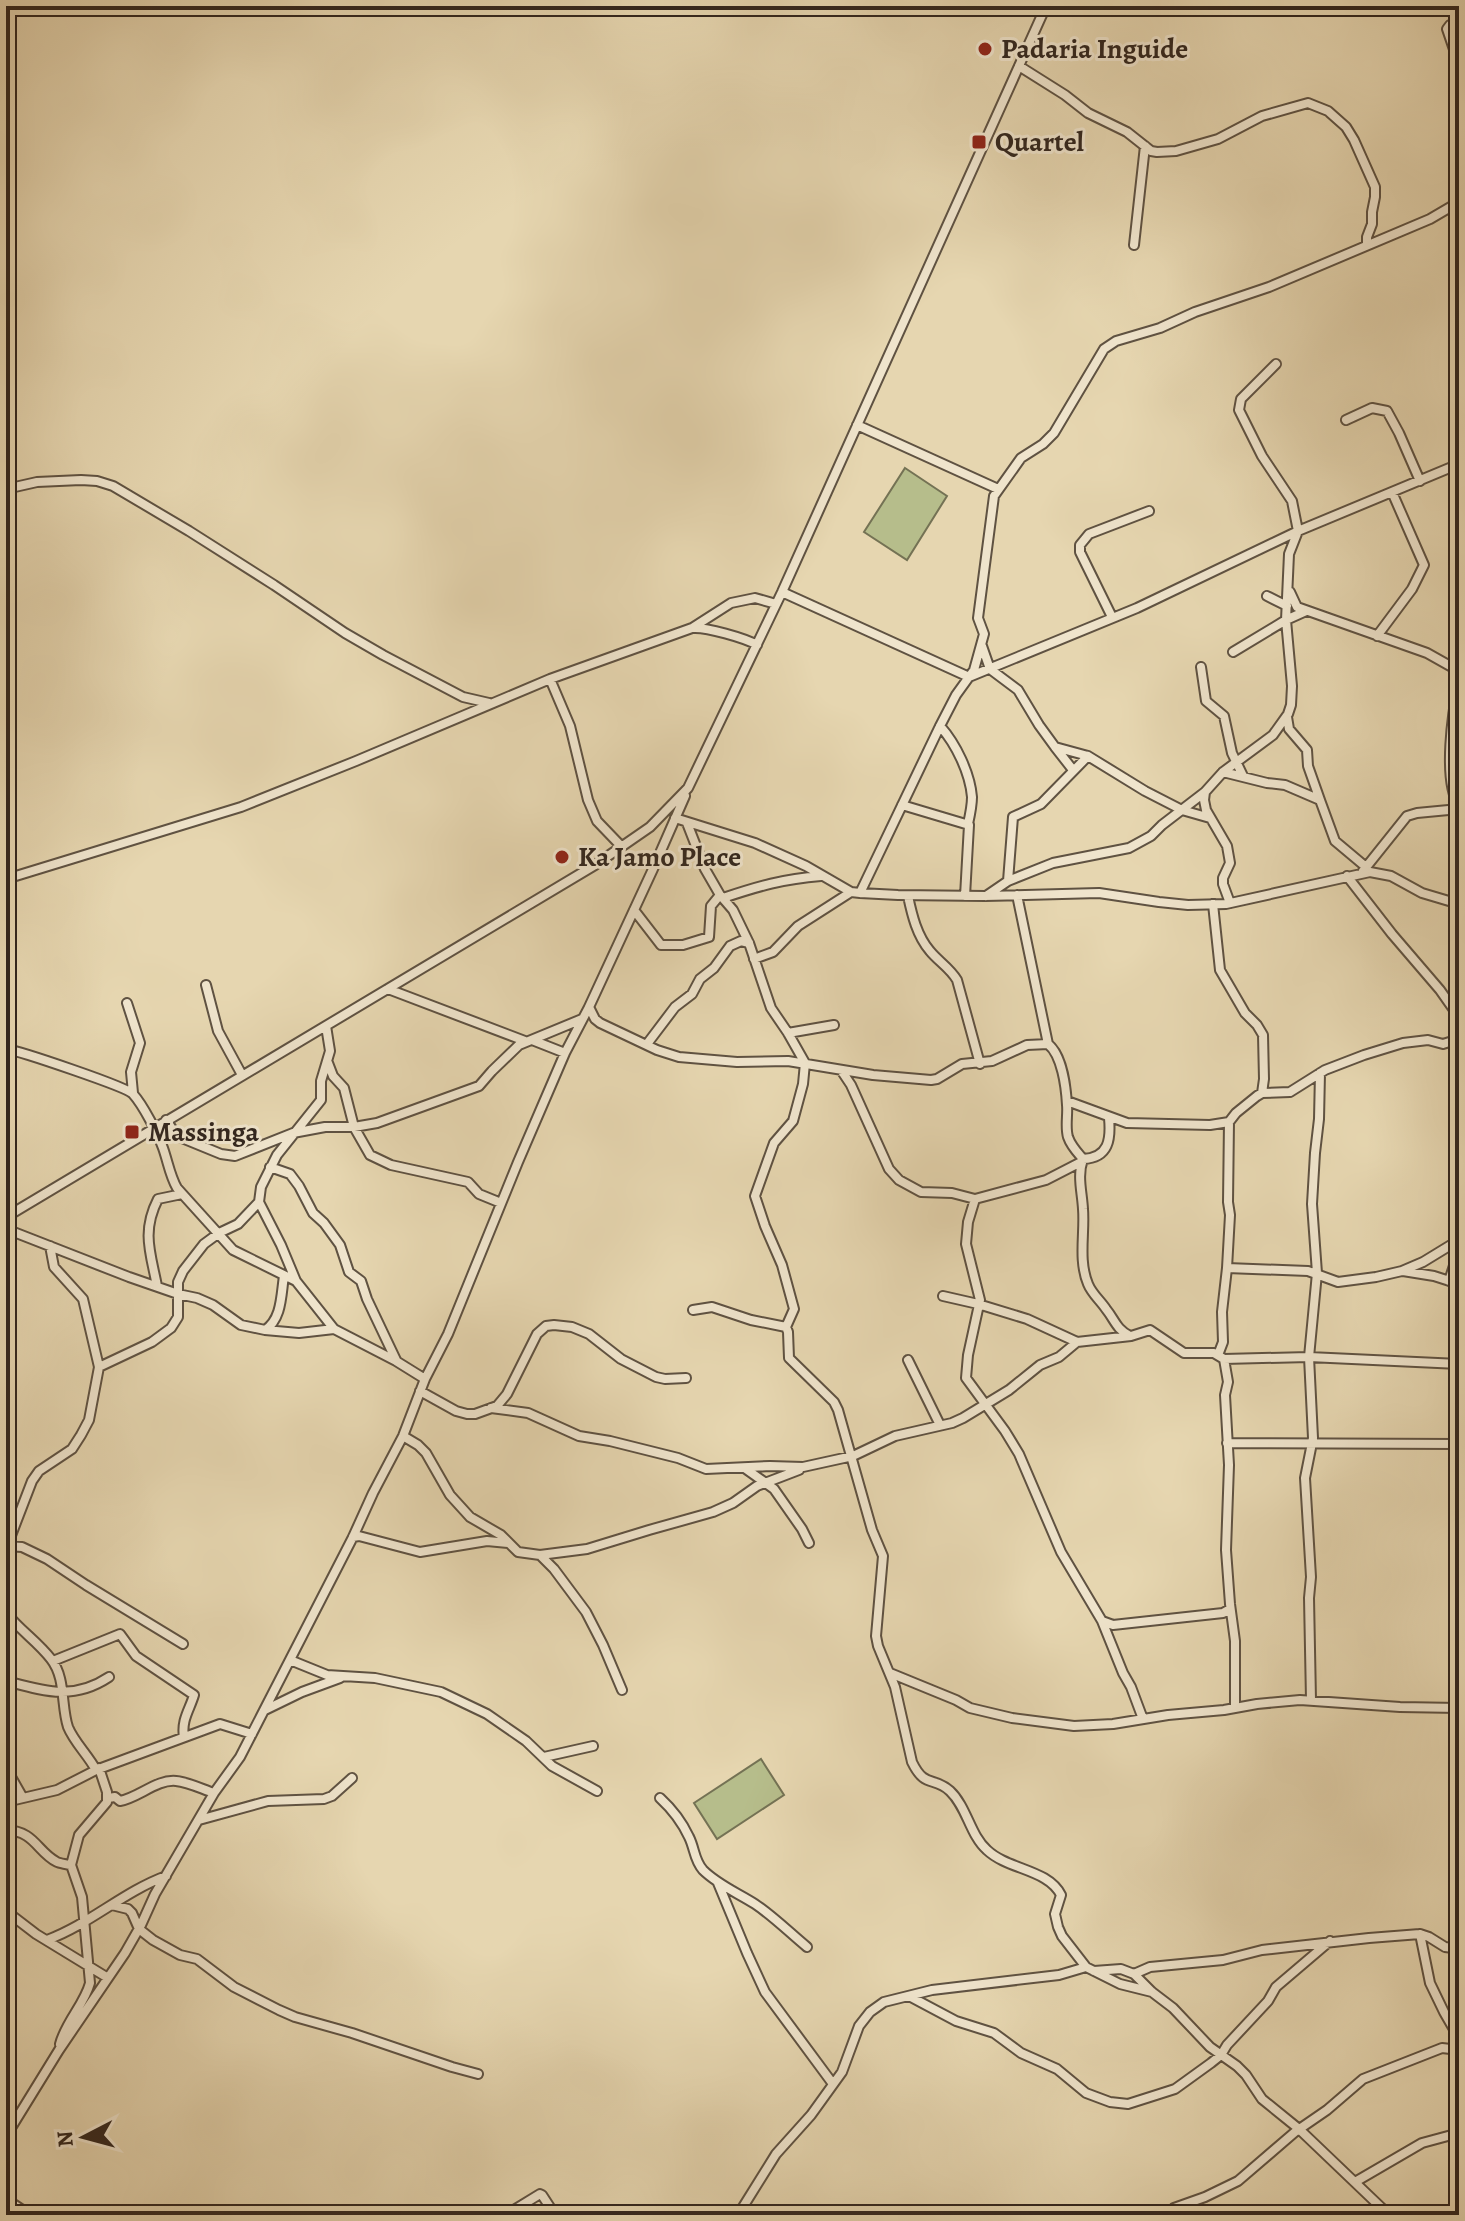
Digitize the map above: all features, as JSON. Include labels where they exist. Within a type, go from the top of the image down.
[{"type":"street","points":[[6,2136],[139,1929],[155,1894],[214,1793],[240,1757],[403,1436],[557,1070],[560,1051],[589,1007],[688,788],[782,592],[1046,6]]},
{"type":"street","points":[[1459,23],[1447,29],[1459,64]]},
{"type":"street","points":[[1019,66],[1088,113],[1127,132],[1157,152],[1176,151],[1224,137],[1262,116],[1308,103],[1328,111],[1346,127],[1375,187],[1367,244]]},
{"type":"street","points":[[1134,245],[1145,146]]},
{"type":"street","points":[[754,959],[773,952],[798,926],[856,892],[956,695],[977,661],[984,632],[978,618],[993,499],[1021,458],[1054,433],[1106,347],[1269,287],[1458,205]]},
{"type":"street","points":[[1372,217],[1388,236]]},
{"type":"street","points":[[985,896],[1008,881],[1053,863],[1129,848],[1151,836],[1205,792],[1237,760],[1273,735],[1288,714],[1292,686],[1286,620],[1289,554],[1298,531],[1292,501],[1262,456],[1239,410],[1241,399],[1276,364]]},
{"type":"street","points":[[1346,420],[1372,408],[1387,411],[1420,481]]},
{"type":"street","points":[[857,425],[998,489]]},
{"type":"street","points":[[782,592],[969,677],[1178,589],[1298,531],[1459,464]]},
{"type":"street","points":[[6,489],[37,482],[81,480],[113,486],[189,531],[370,648],[463,697],[490,703]]},
{"type":"street","points":[[1377,636],[1412,589],[1424,565],[1392,492]]},
{"type":"street","points":[[1112,617],[1080,552],[1080,545],[1089,534],[1149,511]]},
{"type":"street","points":[[1289,587],[1297,607],[1427,653],[1459,671]]},
{"type":"street","points":[[1267,596],[1287,606]]},
{"type":"street","points":[[6,879],[241,807],[550,679],[692,628],[731,603],[755,598],[776,604]]},
{"type":"street","points":[[1233,652],[1306,611]]},
{"type":"street","points":[[692,628],[744,638],[757,645]]},
{"type":"street","points":[[981,643],[990,669],[1018,690],[1073,770]]},
{"type":"street","points":[[1201,667],[1204,697],[1224,716],[1232,753],[1243,776]]},
{"type":"street","points":[[550,679],[570,726],[588,800],[597,821],[621,846]]},
{"type":"street","points":[[1364,870],[1407,816],[1459,807],[1452,793],[1450,778],[1453,716],[1459,680]]},
{"type":"street","points":[[1288,714],[1289,729],[1307,750],[1308,766],[1335,841],[1364,870]]},
{"type":"street","points":[[940,726],[957,749],[972,801],[965,896]]},
{"type":"street","points":[[1055,747],[1088,756],[1182,810],[1210,818]]},
{"type":"street","points":[[1008,881],[1013,817],[1041,804],[1088,756]]},
{"type":"street","points":[[1223,772],[1285,785],[1320,800]]},
{"type":"street","points":[[6,1217],[595,865],[650,827],[688,788]]},
{"type":"street","points":[[1205,792],[1204,800],[1210,818],[1227,846],[1230,863],[1223,884],[1230,903]]},
{"type":"street","points":[[902,805],[968,824]]},
{"type":"street","points":[[675,818],[755,843],[856,892],[908,896],[1099,893],[1159,902],[1213,904],[1230,903],[1364,870],[1382,873],[1422,893],[1459,904]]},
{"type":"street","points":[[687,823],[705,869],[721,897],[733,910],[749,943],[771,1008],[805,1063],[793,1121],[774,1143],[755,1196],[782,1265],[794,1309],[786,1327],[789,1358],[834,1402],[883,1556],[876,1636],[890,1673],[912,1762],[925,1781],[942,1786],[953,1794],[986,1850],[1001,1860],[1047,1878],[1055,1885],[1061,1895],[1055,1914],[1058,1927],[1090,1969],[1120,1984],[1152,1992]]},
{"type":"street","points":[[634,910],[661,945],[683,945],[709,937],[711,906],[721,897],[767,883],[821,876]]},
{"type":"street","points":[[1347,876],[1459,1017]]},
{"type":"street","points":[[1017,895],[1048,1044],[1055,1050],[1067,1101],[1068,1138],[1082,1161],[1079,1182],[1085,1274],[1088,1285],[1118,1328],[1131,1336]]},
{"type":"street","points":[[908,896],[919,935],[957,980],[980,1064]]},
{"type":"street","points":[[1213,904],[1220,970],[1245,1013],[1263,1035],[1262,1093]]},
{"type":"street","points":[[647,1044],[675,1007],[692,994],[700,979],[714,968],[730,946],[741,941],[749,943]]},
{"type":"street","points":[[206,985],[218,1031],[242,1075]]},
{"type":"street","points":[[388,989],[560,1051]]},
{"type":"street","points":[[127,1003],[140,1043],[131,1072],[133,1093],[161,1143],[172,1179],[233,1250],[296,1281]]},
{"type":"street","points":[[589,1007],[600,1023],[668,1055],[737,1062],[788,1061],[931,1080],[955,1067],[1002,1058],[1027,1045],[1048,1044]]},
{"type":"street","points":[[166,1120],[177,1136],[221,1154],[235,1156],[293,1133],[325,1127],[354,1127],[392,1119],[479,1086],[528,1040],[583,1018]]},
{"type":"street","points":[[788,1033],[834,1025]]},
{"type":"street","points":[[326,1026],[331,1043],[321,1081],[321,1100],[270,1167],[261,1187],[259,1202],[296,1281],[334,1329],[425,1379]]},
{"type":"street","points":[[1067,1101],[1127,1123],[1210,1125],[1229,1122],[1245,1104],[1262,1093],[1290,1092],[1320,1073],[1364,1055],[1403,1043],[1428,1040],[1443,1044],[1459,1039]]},
{"type":"street","points":[[6,1049],[133,1093]]},
{"type":"street","points":[[788,1061],[797,1050]]},
{"type":"street","points":[[328,1062],[330,1071],[348,1096],[354,1127],[370,1155],[383,1162],[468,1182],[479,1194],[501,1203]]},
{"type":"street","points":[[841,1070],[851,1085],[884,1159],[899,1180],[925,1193],[952,1193],[975,1199],[1046,1180],[1091,1159],[1107,1146],[1111,1138],[1109,1118]]},
{"type":"street","points":[[851,1085],[856,1072]]},
{"type":"street","points":[[1311,1700],[1311,1577],[1305,1478],[1312,1444],[1309,1357],[1317,1273],[1312,1204],[1320,1073]]},
{"type":"street","points":[[1229,1122],[1230,1215],[1221,1357],[1228,1382],[1225,1395],[1229,1465],[1226,1550],[1235,1641],[1235,1708]]},
{"type":"street","points":[[270,1167],[290,1174],[313,1213],[340,1245],[349,1272],[362,1283],[396,1361]]},
{"type":"street","points":[[157,1286],[149,1255],[150,1218],[158,1199],[182,1194]]},
{"type":"street","points":[[975,1199],[966,1244],[980,1293],[966,1378],[1019,1454],[1057,1542],[1102,1621],[1143,1719]]},
{"type":"street","points":[[99,1367],[152,1342],[171,1328],[178,1317],[180,1276],[204,1244],[238,1224],[259,1202]]},
{"type":"street","points":[[6,1229],[178,1294],[197,1298],[213,1305],[241,1325],[299,1333],[334,1329]]},
{"type":"street","points":[[1227,1268],[1308,1271],[1338,1282],[1402,1271],[1459,1240]]},
{"type":"street","points":[[50,1246],[54,1267],[83,1299],[99,1367],[89,1420],[72,1449],[39,1471],[32,1481],[6,1546],[22,1547],[47,1559],[183,1644]]},
{"type":"street","points":[[1449,1281],[1459,1250]]},
{"type":"street","points":[[1402,1271],[1459,1284]]},
{"type":"street","points":[[265,1330],[272,1326],[278,1314],[284,1276]]},
{"type":"street","points":[[943,1296],[1027,1319],[1077,1342],[1131,1336],[1150,1330],[1184,1353],[1198,1352],[1221,1357],[1309,1357],[1459,1364]]},
{"type":"street","points":[[693,1310],[712,1307],[786,1327]]},
{"type":"street","points":[[420,1391],[467,1414],[491,1408],[503,1400],[537,1334],[546,1326],[572,1327],[589,1334],[621,1359],[656,1377],[686,1378]]},
{"type":"street","points":[[403,1436],[426,1453],[461,1509],[479,1524],[501,1535],[518,1552],[540,1555],[587,1549],[723,1509],[743,1495],[803,1467],[853,1456],[895,1436],[963,1418],[1040,1365],[1059,1357],[1077,1342]]},
{"type":"street","points":[[908,1360],[940,1425]]},
{"type":"street","points":[[491,1408],[528,1413],[579,1436],[678,1458],[706,1469],[803,1467]]},
{"type":"street","points":[[1227,1443],[1459,1444]]},
{"type":"street","points":[[746,1468],[766,1483],[784,1503],[809,1543]]},
{"type":"street","points":[[353,1537],[420,1552],[487,1541],[509,1544]]},
{"type":"street","points":[[540,1555],[586,1612],[622,1690]]},
{"type":"street","points":[[1102,1621],[1113,1625],[1223,1613],[1230,1609]]},
{"type":"street","points":[[7,1614],[53,1661],[63,1693],[68,1727],[98,1769],[108,1798],[79,1835],[71,1865],[86,1921],[90,1983],[63,2032],[59,2050]]},
{"type":"street","points":[[53,1661],[120,1634],[136,1656],[194,1695],[186,1713],[184,1737]]},
{"type":"street","points":[[290,1660],[327,1675],[375,1678],[441,1692],[487,1714],[526,1741],[552,1766],[597,1791]]},
{"type":"street","points":[[890,1673],[970,1708],[1012,1718],[1074,1726],[1311,1700],[1459,1708]]},
{"type":"street","points":[[264,1711],[345,1676]]},
{"type":"street","points":[[6,1681],[63,1693],[76,1692],[109,1677]]},
{"type":"street","points":[[6,1802],[57,1790],[98,1769],[220,1724],[252,1734]]},
{"type":"street","points":[[544,1757],[593,1746]]},
{"type":"street","points":[[6,1768],[23,1798]]},
{"type":"street","points":[[199,1820],[268,1801],[324,1799],[352,1778]]},
{"type":"street","points":[[108,1798],[127,1800],[174,1781],[214,1793]]},
{"type":"street","points":[[660,1798],[682,1824],[690,1839],[695,1861],[718,1883],[758,1906],[807,1947]]},
{"type":"street","points":[[6,1830],[28,1836],[58,1863],[71,1865]]},
{"type":"street","points":[[47,1940],[66,1933],[148,1883],[166,1876]]},
{"type":"street","points":[[718,1883],[765,1992],[833,2084]]},
{"type":"street","points":[[112,1905],[128,1909],[139,1929],[170,1950],[197,1959],[234,1987],[279,2010],[478,2074]]},
{"type":"street","points":[[6,1911],[36,1934],[108,1978]]},
{"type":"street","points":[[1134,1974],[1150,1967],[1223,1960],[1262,1950],[1330,1941],[1420,1934],[1445,1947],[1453,1948],[1459,1943]]},
{"type":"street","points":[[1420,1934],[1430,1983],[1459,2038]]},
{"type":"street","points":[[909,1996],[956,2021],[994,2033],[1021,2053],[1057,2069],[1086,2093],[1110,2102],[1128,2104],[1167,2093],[1221,2055],[1268,2001],[1276,1987],[1330,1941]]},
{"type":"street","points":[[738,2215],[776,2154],[811,2115],[842,2072],[859,2026],[870,2012],[884,2002],[932,1990],[1090,1969],[1121,1969],[1134,1974],[1173,2008],[1199,2037],[1246,2075],[1270,2107],[1299,2129],[1389,2215]]},
{"type":"street","points":[[1159,2215],[1238,2181],[1363,2079],[1442,2048],[1459,2050]]},
{"type":"street","points":[[1355,2182],[1430,2139],[1459,2133]]},
{"type":"street","points":[[503,2215],[540,2194],[555,2215]]},
{"type":"street","points":[[6,2199],[30,2215]]},
{"type":"green space","points":[[905,468],[947,496],[907,560],[864,532]]},
{"type":"green space","points":[[761,1759],[784,1795],[717,1839],[694,1803]]},
{"type":"place","name":"Padaria Inguide","points":[[985,49]]},
{"type":"place","name":"Quartel","points":[[979,142]]},
{"type":"place","name":"Ka Jamo Place","points":[[562,857]]},
{"type":"place","name":"Massinga","points":[[132,1132]]}]
